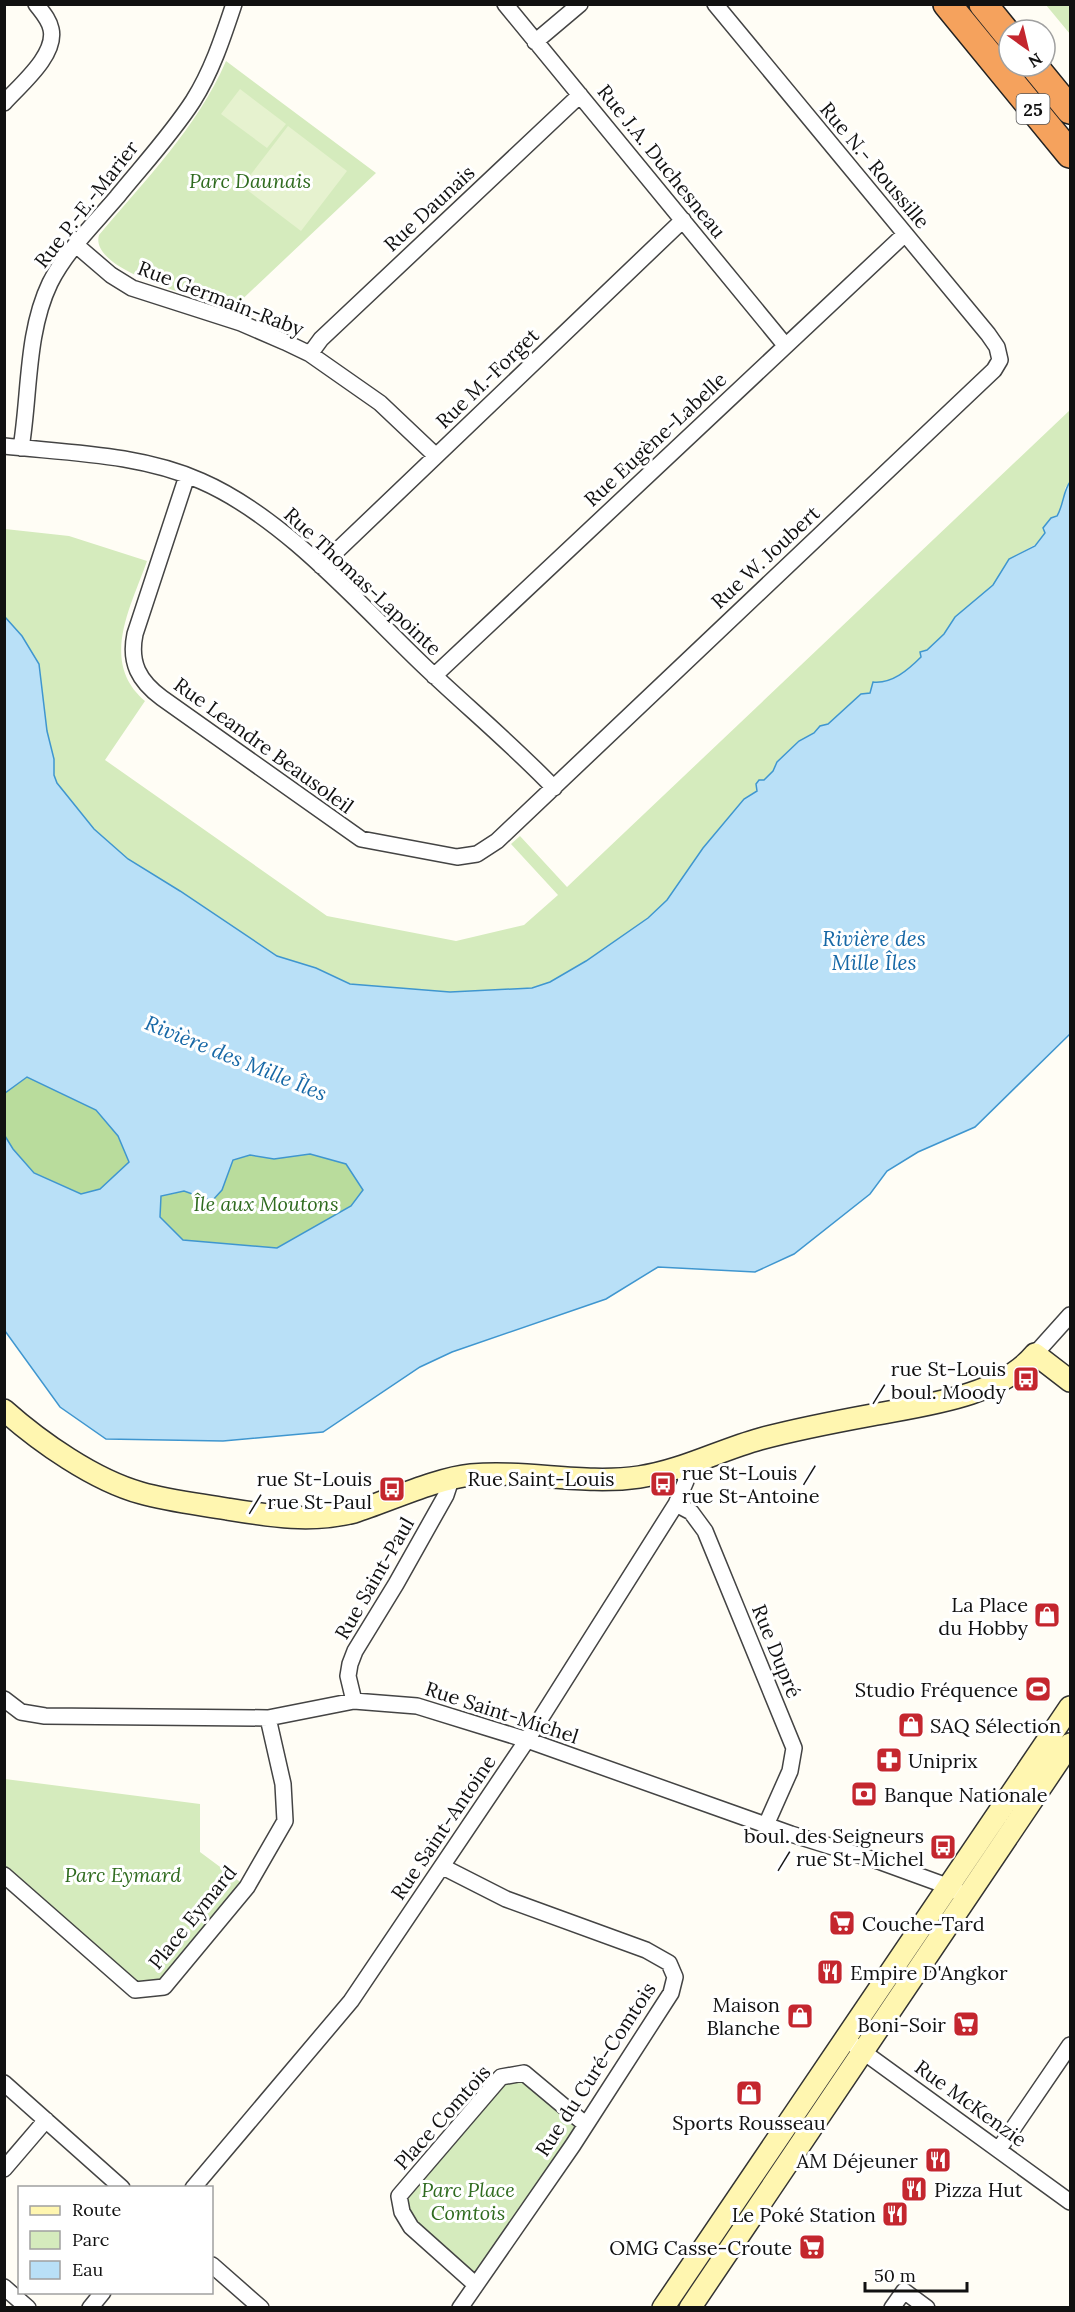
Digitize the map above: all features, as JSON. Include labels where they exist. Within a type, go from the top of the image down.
[{"type":"highway","name":"25","points":[[947,4],[1071,154]]},
{"type":"highway","points":[[983,4],[997,21]]},
{"type":"highway","name":"25","points":[[1044,78],[1071,110]]},
{"type":"main road","points":[[1035,1354],[1071,1381]]},
{"type":"main road","name":"Rue Saint-Louis","points":[[4,1410],[67,1456],[131,1490],[157,1497],[265,1515],[304,1519],[335,1517],[354,1512],[466,1475],[492,1474],[594,1479],[635,1478],[662,1473],[768,1437],[914,1407],[969,1392],[1010,1375],[1024,1366],[1035,1354]]},
{"type":"main road","points":[[690,2307],[855,2046],[947,1887],[1071,1707]]},
{"type":"main road","points":[[663,2307],[968,1897],[1071,1744]]},
{"type":"street","points":[[4,103],[44,58],[51,43],[52,31],[49,23],[36,4]]},
{"type":"street","name":"Rue P.-E.-Marier","points":[[21,448],[34,343],[41,309],[55,275],[76,245],[171,132],[194,99],[216,55],[234,4]]},
{"type":"street","name":"Rue J.A. Duchesneau","points":[[504,4],[785,345]]},
{"type":"street","points":[[535,42],[580,4]]},
{"type":"street","name":"Rue N.- Roussille","points":[[715,4],[988,334],[1000,355]]},
{"type":"street","name":"Rue Daunais","points":[[310,354],[321,339],[580,95]]},
{"type":"street","name":"Rue M.-Forget","points":[[321,566],[683,220]]},
{"type":"street","name":"Rue Eugène-Labelle","points":[[434,675],[905,234]]},
{"type":"street","name":"Rue Germain-Raby","points":[[76,245],[111,275],[132,288],[257,329],[310,354],[380,403],[436,456]]},
{"type":"street","name":"Rue W. Joubert","points":[[554,788],[994,370],[1000,360],[1000,355]]},
{"type":"street","name":"Rue Thomas-Lapointe","points":[[4,446],[130,460],[188,476],[215,488],[247,507],[321,566],[554,788]]},
{"type":"street","name":"Rue Leandre Beausoleil","points":[[188,476],[132,645],[137,674],[151,690],[346,830],[370,841],[447,856],[477,854],[497,841],[554,788]]},
{"type":"street","name":"Rue Saint-Louis","points":[[1035,1354],[1071,1315]]},
{"type":"street","name":"Rue Saint-Antoine","points":[[194,2186],[351,2001],[443,1867],[527,1740],[676,1504],[686,1479],[683,1465]]},
{"type":"street","name":"Rue Saint-Paul","points":[[354,1701],[348,1676],[350,1664],[446,1495],[449,1486],[447,1480]]},
{"type":"street","name":"Rue Dupré","points":[[676,1504],[691,1512],[705,1532],[794,1748],[790,1771],[766,1825]]},
{"type":"street","name":"Rue Saint-Michel","points":[[4,1699],[21,1712],[45,1716],[268,1718],[354,1701],[417,1706],[527,1740],[766,1825],[881,1862],[968,1897]]},
{"type":"street","name":"Place Eymard","points":[[4,1875],[135,1990],[164,1987],[247,1887],[285,1821],[283,1784],[268,1718]]},
{"type":"street","name":"Rue du Curé-Comtois","points":[[443,1867],[506,1899],[646,1950],[669,1963],[675,1977],[671,1993],[460,2307]]},
{"type":"street","points":[[999,2150],[1071,2045]]},
{"type":"street","name":"Rue McKenzie","points":[[855,2046],[1071,2202]]},
{"type":"street","name":"Place Comtois","points":[[476,2285],[411,2227],[402,2212],[399,2196],[501,2077],[524,2073],[585,2124]]},
{"type":"street","points":[[4,2084],[121,2186]]},
{"type":"street","points":[[4,2169],[46,2120]]},
{"type":"street","points":[[213,2266],[261,2307]]},
{"type":"street","points":[[4,2287],[28,2307]]},
{"type":"street","points":[[892,2307],[904,2291],[927,2307]]},
{"type":"street","points":[[90,2307],[101,2294]]},
{"type":"green space","points":[[1046,5],[1070,5],[1070,34],[1057,18]]},
{"type":"green space","name":"Parc Daunais","points":[[226,61],[376,173],[233,308],[176,291],[130,272],[112,261],[101,248],[99,235],[185,131],[200,109]]},
{"type":"green space","points":[[240,89],[286,124],[267,148],[221,114]]},
{"type":"green space","points":[[288,126],[347,171],[301,231],[242,186]]},
{"type":"green space","points":[[1070,410],[1070,482],[1065,488],[1064,504],[1038,543],[1009,559],[993,585],[955,617],[944,634],[927,650],[920,652],[921,657],[905,671],[870,693],[861,694],[828,724],[820,726],[814,733],[799,741],[777,761],[773,771],[757,790],[744,799],[667,900],[648,918],[586,961],[550,982],[532,988],[450,992],[350,984],[316,968],[277,956],[128,859],[94,829],[57,783],[47,731],[39,664],[22,636],[5,617],[5,529],[69,536],[147,561],[127,615],[121,652],[124,669],[131,686],[145,701],[105,760],[327,916],[456,941],[524,925],[558,895],[511,844],[520,836],[567,887]]},
{"type":"green space","points":[[27,1077],[96,1110],[118,1136],[129,1162],[100,1189],[81,1194],[34,1173],[13,1149],[5,1136],[5,1093]]},
{"type":"green space","name":"Île aux Moutons","points":[[310,1154],[346,1164],[363,1190],[351,1206],[277,1248],[183,1240],[160,1217],[161,1196],[184,1191],[212,1201],[222,1190],[232,1160],[250,1155],[274,1159]]},
{"type":"green space","name":"Parc Eymard","points":[[5,1779],[200,1804],[200,1852],[247,1887],[164,1987],[135,1990],[5,1875]]},
{"type":"green space","name":"Parc Place Comtois","points":[[524,2073],[585,2124],[476,2285],[411,2227],[399,2196],[501,2077]]},
{"type":"water","name":"Rivière des Mille Îles","points":[[1070,482],[1070,1034],[975,1127],[918,1152],[887,1171],[870,1194],[794,1254],[755,1272],[658,1267],[606,1299],[452,1352],[420,1367],[323,1432],[223,1441],[106,1439],[60,1407],[5,1331],[5,1136],[34,1173],[81,1194],[100,1189],[129,1162],[118,1136],[96,1110],[27,1077],[5,1093],[5,617],[22,636],[39,664],[47,731],[57,783],[94,829],[128,859],[277,956],[316,968],[350,984],[450,992],[532,988],[550,982],[586,961],[648,918],[667,900],[703,848],[744,799],[757,791],[756,784],[773,771],[777,762],[799,741],[814,733],[820,726],[828,724],[861,694],[870,693],[873,682],[887,681],[911,667],[921,657],[920,652],[927,650],[944,634],[955,617],[993,585],[1009,559],[1035,546],[1045,533],[1043,528],[1051,518],[1057,516]],"holes":[[[310,1154],[346,1164],[363,1190],[351,1206],[277,1248],[183,1240],[160,1217],[161,1196],[184,1191],[212,1201],[222,1190],[233,1160],[250,1155],[274,1159]]]},
{"type":"place","name":"rue St-Louis / boul. Moody","points":[[1026,1379]]},
{"type":"place","name":"rue St-Louis / rue St-Antoine","points":[[663,1484]]},
{"type":"place","name":"rue St-Louis / rue St-Paul","points":[[392,1489]]},
{"type":"place","name":"La Place du Hobby","points":[[1047,1615]]},
{"type":"place","name":"Studio Fréquence","points":[[1038,1689]]},
{"type":"place","name":"SAQ Sélection","points":[[911,1725]]},
{"type":"place","name":"Uniprix","points":[[889,1760]]},
{"type":"place","name":"Banque Nationale","points":[[864,1794]]},
{"type":"place","name":"boul. des Seigneurs / rue St-Michel","points":[[943,1847]]},
{"type":"place","name":"Couche-Tard","points":[[842,1923]]},
{"type":"place","name":"Empire D'Angkor","points":[[830,1972]]},
{"type":"place","name":"Maison Blanche","points":[[800,2016]]},
{"type":"place","name":"Boni-Soir","points":[[966,2024]]},
{"type":"place","name":"Sports Rousseau","points":[[749,2093]]},
{"type":"place","name":"AM Déjeuner","points":[[938,2160]]},
{"type":"place","name":"Pizza Hut","points":[[914,2189]]},
{"type":"place","name":"Le Poké Station","points":[[895,2214]]},
{"type":"place","name":"OMG Casse-Croute","points":[[812,2247]]}]
